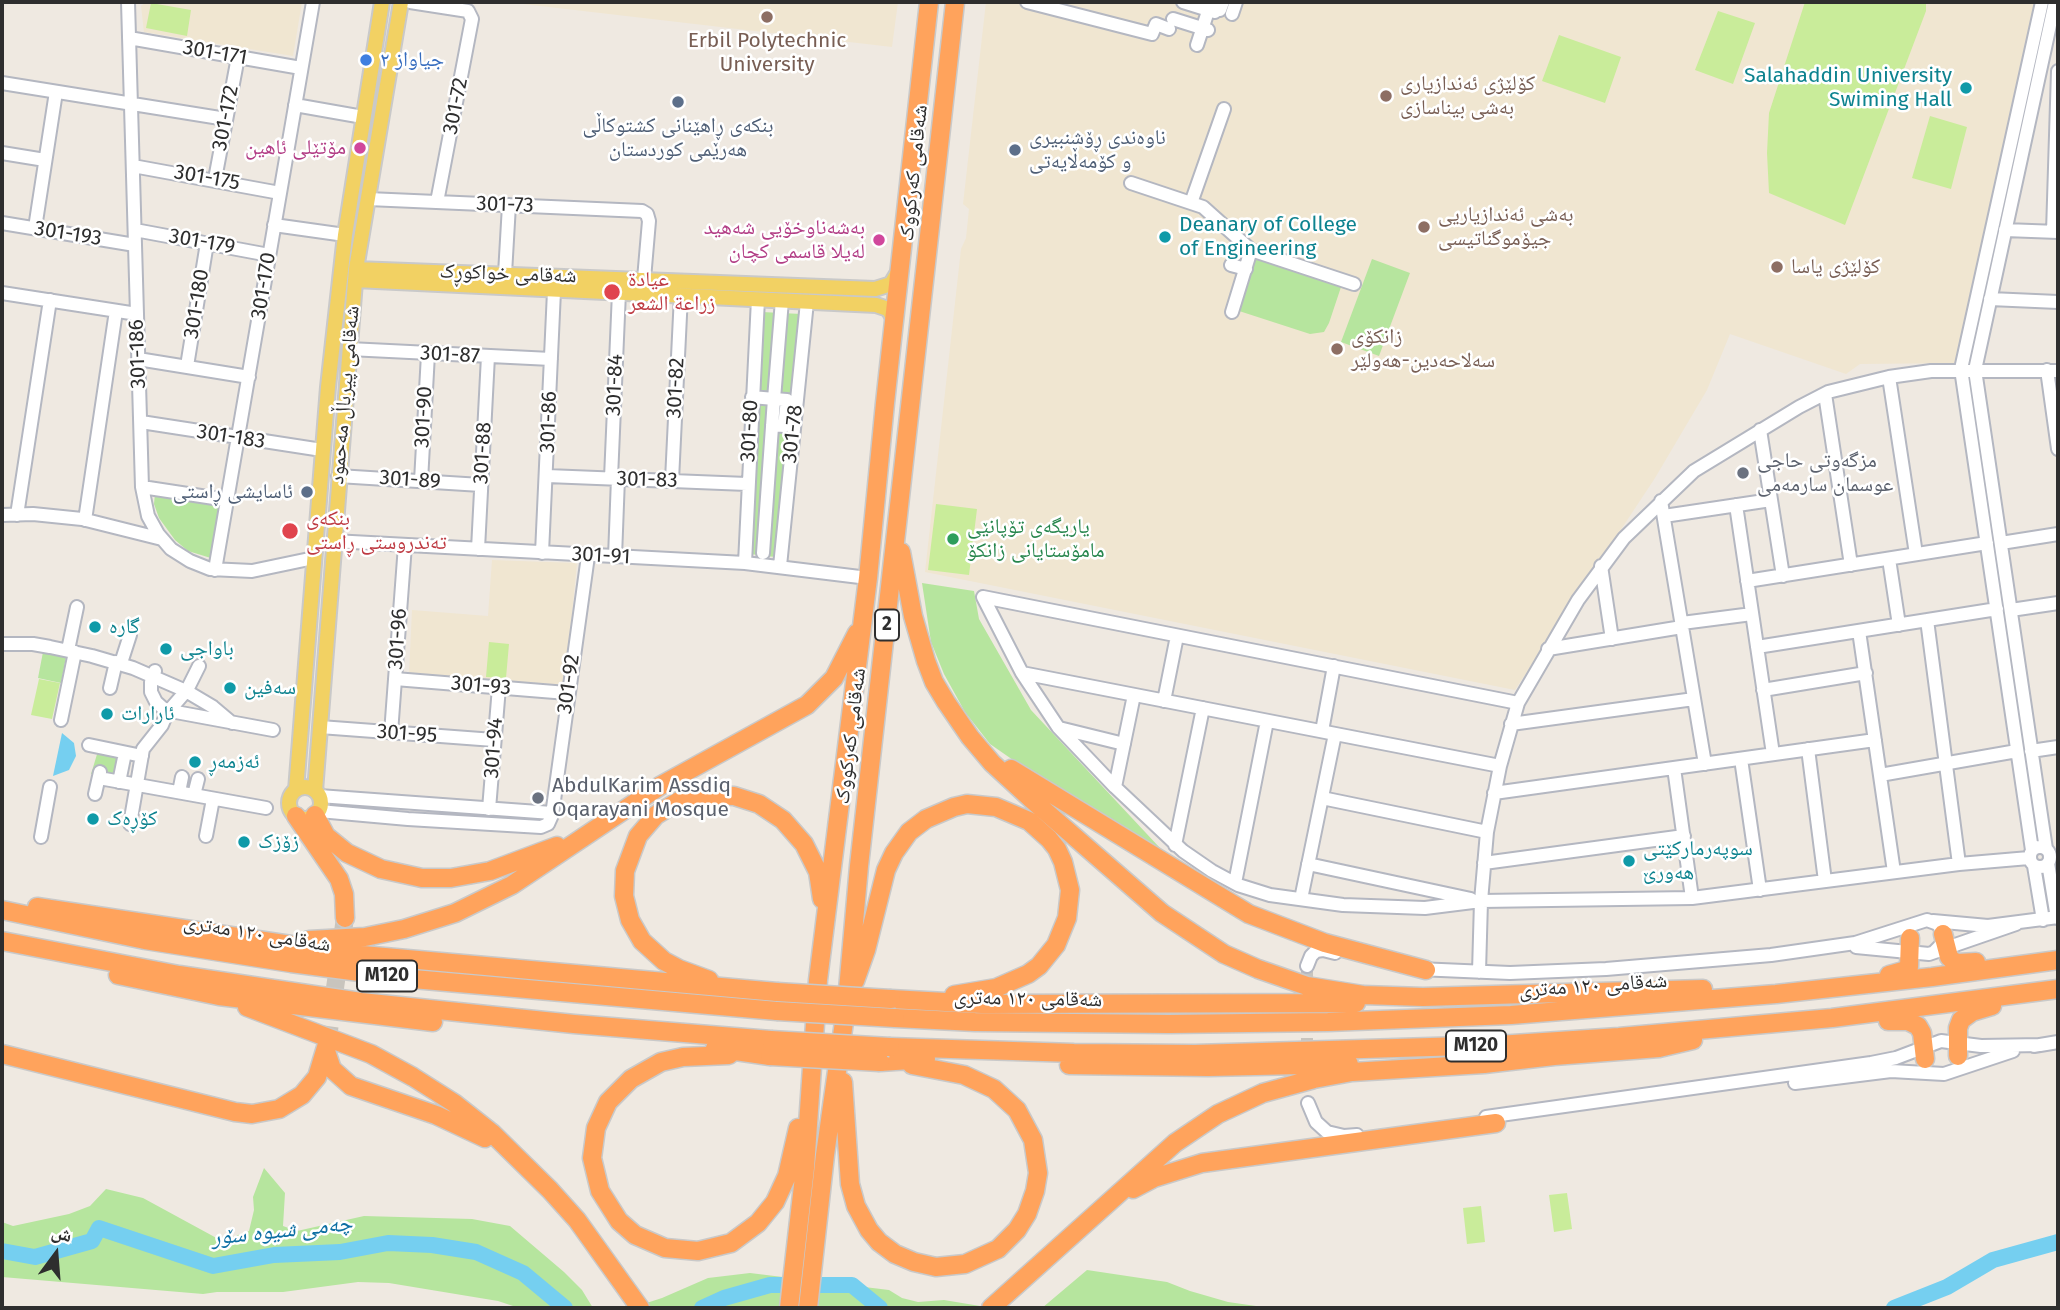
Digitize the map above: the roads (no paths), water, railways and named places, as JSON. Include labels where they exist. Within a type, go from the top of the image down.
[{"type":"highway","name":"شەقامی کەرکووک","points":[[789,1308],[801,1208],[818,980],[869,578],[929,2]]},
{"type":"highway","name":"شەقامی کەرکووک","points":[[808,1308],[847,1001],[859,866],[955,2]]},
{"type":"highway","points":[[918,103],[930,110],[944,106]]},
{"type":"highway","points":[[897,534],[913,616],[926,661],[946,702],[970,737],[1011,780],[1162,913],[1207,944],[1249,965],[1307,986],[1363,996],[1423,998],[1734,988],[1776,994]]},
{"type":"highway","points":[[317,803],[322,831],[330,840],[362,861],[396,873],[442,878],[490,871],[536,855],[573,838],[807,705],[834,678],[853,645],[864,618]]},
{"type":"highway","points":[[970,737],[1019,775],[1249,914],[1325,943],[1426,970]]},
{"type":"highway","points":[[777,992],[710,980],[678,969],[652,952],[635,930],[624,896],[625,870],[638,836],[656,816],[679,801],[705,794],[734,796],[772,811],[794,831],[811,857],[822,887],[818,980]]},
{"type":"highway","points":[[278,942],[365,937],[404,929],[455,913],[512,885],[634,803]]},
{"type":"highway","points":[[847,1001],[866,950],[886,870],[909,832],[940,812],[967,804],[996,807],[1029,821],[1057,849],[1068,880],[1070,890],[1067,918],[1056,945],[1039,966],[1017,981],[996,988],[925,1000]]},
{"type":"highway","points":[[296,816],[335,872],[344,894],[345,918]]},
{"type":"highway","points":[[2,902],[352,954],[777,992],[947,1003],[1259,1004],[1487,1000],[1573,994]]},
{"type":"highway","name":"شەقامی ١٢٠ مەتری","points":[[2,910],[145,940],[413,979],[777,1011],[895,1018],[1076,1023],[1328,1022],[1511,1015],[1776,994],[2052,961]]},
{"type":"highway","name":"M120","points":[[2,941],[239,985],[361,1002],[771,1048],[885,1055],[1301,1052],[1512,1044],[1832,1018],[2058,989]]},
{"type":"highway","points":[[1943,942],[1951,959],[1958,963],[2052,961]]},
{"type":"highway","points":[[1835,988],[1905,971],[1910,965],[1911,945]]},
{"type":"highway","points":[[34,948],[83,966],[219,996],[371,1016],[734,1050],[771,1048]]},
{"type":"highway","points":[[1832,1018],[1912,1022],[1941,1050],[1968,1014],[2029,994]]},
{"type":"highway","points":[[219,996],[371,1054],[413,1077],[473,1118],[527,1166],[577,1220],[640,1308]]},
{"type":"highway","points":[[885,1055],[918,1059],[1067,1065],[1208,1067],[1438,1062],[1659,1048],[1769,1024]]},
{"type":"highway","points":[[771,1048],[682,1057],[661,1062],[631,1079],[608,1102],[596,1128],[592,1150],[594,1169],[605,1202],[627,1228],[655,1245],[675,1250],[698,1251],[730,1243],[758,1223],[775,1202],[787,1176],[809,1081],[814,1045]]},
{"type":"highway","points":[[2,1054],[235,1112],[253,1114],[279,1109],[302,1095],[317,1077],[327,1048],[332,1069],[351,1086],[453,1122],[487,1139],[527,1166]]},
{"type":"highway","points":[[840,1048],[850,1184],[856,1206],[869,1230],[895,1254],[936,1267],[965,1264],[991,1254],[1017,1230],[1033,1199],[1038,1165],[1033,1140],[1026,1125],[1002,1095],[975,1079],[885,1055]]},
{"type":"highway","points":[[991,1308],[1195,1128],[1238,1103],[1314,1079],[1352,1072],[1484,1064],[1553,1056]]},
{"type":"highway","points":[[1093,1218],[1154,1178],[1202,1163],[1496,1123]]},
{"type":"main road","name":"شەقامی پیرباڵ مەحمود","points":[[296,816],[290,810],[289,801],[296,790],[322,450],[345,235],[382,2]]},
{"type":"main road","name":"شەقامی پیرباڵ مەحمود","points":[[317,803],[338,476],[356,274],[401,2]]},
{"type":"main road","name":"شەقامی خواکوڕک","points":[[374,275],[505,274],[874,289],[891,284],[900,268]]},
{"type":"main road","name":"شەقامی خواکوڕک","points":[[356,274],[554,291],[882,306],[892,314],[894,320]]},
{"type":"main road","points":[[296,790],[306,788],[317,803],[304,819],[296,816]]},
{"type":"street","name":"301-186","points":[[128,2],[142,487],[148,516],[162,539],[182,557],[215,570],[264,569],[314,558]]},
{"type":"street","name":"301-170","points":[[215,570],[313,2]]},
{"type":"street","name":"301-72","points":[[410,2],[468,11],[472,19],[437,202]]},
{"type":"street","points":[[1027,2],[1152,34],[1156,24],[1205,29]]},
{"type":"street","points":[[1183,2],[1210,6],[1215,12],[1216,9],[1220,10],[1223,2]]},
{"type":"street","points":[[2042,2],[2006,230],[1975,370],[2001,543],[1997,609],[2043,920]]},
{"type":"street","points":[[1838,947],[1872,939],[1911,945],[1927,954],[1943,942],[1988,926],[2057,917],[2051,855],[2031,751],[2011,610],[1987,543],[1961,369],[2024,114],[2043,56],[2054,2]]},
{"type":"street","points":[[1197,45],[1205,29],[1210,6]]},
{"type":"street","name":"301-171","points":[[129,38],[301,68]]},
{"type":"street","points":[[2043,56],[2058,57]]},
{"type":"street","name":"301-172","points":[[215,179],[238,57]]},
{"type":"street","points":[[2006,230],[2055,232],[2058,71]]},
{"type":"street","points":[[2,83],[226,119]]},
{"type":"street","points":[[35,228],[56,92]]},
{"type":"street","points":[[295,105],[363,117]]},
{"type":"street","points":[[1191,203],[1224,108]]},
{"type":"street","points":[[2,153],[45,160]]},
{"type":"street","name":"301-175","points":[[133,166],[280,193]]},
{"type":"street","points":[[1131,183],[1203,207],[1251,250],[1354,284]]},
{"type":"street","name":"301-73","points":[[368,199],[642,211],[648,214],[649,222],[644,279]]},
{"type":"street","points":[[505,274],[509,205]]},
{"type":"street","name":"301-193","points":[[2,223],[135,245]]},
{"type":"street","points":[[274,225],[345,235]]},
{"type":"street","name":"301-179","points":[[135,230],[269,255]]},
{"type":"street","name":"301-180","points":[[187,366],[207,243]]},
{"type":"street","points":[[1232,312],[1251,250]]},
{"type":"street","points":[[1231,265],[1245,269]]},
{"type":"street","name":"301-86","points":[[542,553],[554,291]]},
{"type":"street","name":"301-84","points":[[615,557],[618,292]]},
{"type":"street","points":[[2,293],[137,314]]},
{"type":"street","name":"301-82","points":[[672,480],[681,295]]},
{"type":"street","name":"301-80","points":[[745,563],[758,299]]},
{"type":"street","points":[[1990,299],[2058,302]]},
{"type":"street","points":[[17,515],[50,300]]},
{"type":"street","points":[[774,399],[782,300]]},
{"type":"street","name":"301-78","points":[[780,566],[807,302]]},
{"type":"street","points":[[85,520],[117,310]]},
{"type":"street","name":"301-87","points":[[349,349],[551,359]]},
{"type":"street","name":"301-90","points":[[421,481],[428,354]]},
{"type":"street","name":"301-88","points":[[478,549],[488,356]]},
{"type":"street","points":[[138,359],[249,377]]},
{"type":"street","points":[[1479,972],[1487,832],[1500,766],[1518,703],[1548,649],[1601,566],[1661,501],[1695,471],[1760,430],[1825,394],[1889,377],[1961,369],[2052,371],[2058,449]]},
{"type":"street","points":[[1889,377],[1916,554]]},
{"type":"street","points":[[1825,394],[1851,565]]},
{"type":"street","points":[[752,397],[787,400],[784,426],[772,425],[763,553]]},
{"type":"street","name":"301-183","points":[[141,422],[322,450]]},
{"type":"street","points":[[1760,430],[1783,576]]},
{"type":"street","name":"301-89","points":[[338,476],[481,485]]},
{"type":"street","name":"301-83","points":[[547,476],[747,484]]},
{"type":"street","points":[[142,487],[227,500]]},
{"type":"street","points":[[1664,516],[1771,500]]},
{"type":"street","points":[[1661,501],[1705,764]]},
{"type":"street","points":[[1736,505],[1773,754]]},
{"type":"street","points":[[2,516],[33,514],[85,520],[162,539]]},
{"type":"street","points":[[2001,543],[2058,534]]},
{"type":"street","name":"301-91","points":[[334,541],[745,563],[869,578]]},
{"type":"street","points":[[1748,581],[1987,543]]},
{"type":"street","name":"301-96","points":[[391,733],[405,545]]},
{"type":"street","name":"301-92","points":[[552,813],[588,556]]},
{"type":"street","points":[[1889,559],[1899,625]]},
{"type":"street","points":[[1601,566],[1612,639]]},
{"type":"street","points":[[1518,703],[983,597],[1022,673],[1058,727],[1115,787],[1175,845],[1212,872],[1270,895],[1343,905],[1425,908],[1481,901],[1692,898],[1959,864],[2032,858],[2041,867],[2051,855]]},
{"type":"street","points":[[2011,610],[2058,603]]},
{"type":"street","points":[[61,720],[80,651],[77,607]]},
{"type":"street","points":[[1757,647],[1997,609]]},
{"type":"street","points":[[1548,649],[1752,614]]},
{"type":"street","points":[[1927,620],[1959,864]]},
{"type":"street","points":[[1860,631],[1894,872]]},
{"type":"street","points":[[110,688],[130,635]]},
{"type":"street","points":[[1164,701],[1177,636]]},
{"type":"street","points":[[2,644],[33,644],[80,651],[154,673],[211,702],[232,723]]},
{"type":"street","points":[[130,824],[145,745],[162,725],[168,711],[186,691],[199,666]]},
{"type":"street","points":[[1301,899],[1322,798],[1334,666]]},
{"type":"street","points":[[154,673],[151,692],[159,705],[168,711],[202,723],[232,723],[273,730]]},
{"type":"street","points":[[1022,673],[1500,766]]},
{"type":"street","points":[[1763,690],[1866,673]]},
{"type":"street","name":"301-93","points":[[395,679],[568,693]]},
{"type":"street","name":"301-94","points":[[489,809],[499,687]]},
{"type":"street","points":[[1115,787],[1134,695]]},
{"type":"street","points":[[1511,724],[1694,699]]},
{"type":"street","points":[[1175,845],[1203,708]]},
{"type":"street","points":[[1235,883],[1266,721]]},
{"type":"street","name":"301-95","points":[[320,727],[494,740]]},
{"type":"street","points":[[1058,727],[1124,744]]},
{"type":"street","points":[[1494,793],[1875,740]]},
{"type":"street","points":[[89,745],[142,757]]},
{"type":"street","points":[[2031,751],[2058,747]]},
{"type":"street","points":[[1808,749],[1825,881]]},
{"type":"street","points":[[1880,775],[2017,751]]},
{"type":"street","points":[[119,782],[125,753]]},
{"type":"street","points":[[1741,759],[1760,890]]},
{"type":"street","points":[[1674,768],[1692,898]]},
{"type":"street","points":[[95,794],[99,775],[119,782],[266,808]]},
{"type":"street","points":[[179,792],[182,777]]},
{"type":"street","points":[[194,795],[198,779]]},
{"type":"street","points":[[40,837],[50,787]]},
{"type":"street","points":[[1322,798],[1487,832]]},
{"type":"street","points":[[206,836],[213,799]]},
{"type":"street","points":[[317,803],[552,813],[550,821],[541,827],[408,819],[317,803]]},
{"type":"street","points":[[1484,863],[1684,836]]},
{"type":"street","points":[[2032,858],[2038,847],[2051,855]]},
{"type":"street","points":[[1308,864],[1481,901]]},
{"type":"street","points":[[1292,932],[1303,945],[1307,966],[1313,953],[1323,950],[1395,967],[1479,972],[1606,969],[1838,947],[1911,945],[1943,942],[2016,924]]},
{"type":"street","points":[[1496,1123],[1891,1070],[1941,1050],[2001,1054],[2058,1042]]},
{"type":"street","points":[[1308,1103],[1321,1128],[1335,1135],[1351,1136],[1871,1063],[1941,1050],[2041,1045]]},
{"type":"water","points":[[62,733],[74,743],[76,756],[69,770],[53,776]]},
{"type":"waterway","name":"چەمی شیوە سۆر","points":[[2,1251],[35,1257],[92,1241],[99,1228],[213,1266],[274,1255],[340,1252],[388,1243],[432,1245],[476,1252],[523,1273],[565,1308]]},
{"type":"waterway","points":[[1894,1308],[1947,1287],[1993,1260],[2058,1242]]},
{"type":"waterway","name":"چەمی شیوە سۆر","points":[[702,1308],[724,1298],[770,1285],[852,1285],[880,1308]]},
{"type":"tunnel","points":[[327,1044],[345,918]]},
{"type":"tunnel","points":[[1307,966],[1307,1057]]},
{"type":"place","name":"Erbil Polytechnic University","points":[[767,17]]},
{"type":"place","name":"جیاواز ٢","points":[[366,60]]},
{"type":"place","name":"Salahaddin University Swiming Hall","points":[[1966,88]]},
{"type":"place","name":"کۆلێژی ئەندازیاری بەشی بیناسازی","points":[[1386,96]]},
{"type":"place","name":"بنکەی ڕاهێنانی کشتوکاڵی هەرێمی کوردستان","points":[[678,102]]},
{"type":"place","name":"مۆتێلی ئاهین","points":[[360,148]]},
{"type":"place","name":"ناوەندی ڕۆشنبیری و کۆمەڵایەتی","points":[[1015,150]]},
{"type":"place","name":"بەشی ئەندازیاریی جیۆموگناتیسی","points":[[1424,227]]},
{"type":"place","name":"Deanary of College of Engineering","points":[[1165,237]]},
{"type":"place","name":"بەشەناوخۆیی شەهید لەیلا قاسمی کچان","points":[[879,240]]},
{"type":"place","name":"کۆلێژی یاسا","points":[[1777,267]]},
{"type":"place","name":"عيادة زراعة الشعر","points":[[612,292]]},
{"type":"place","name":"زانکۆی سەلاحەدین-هەولێر","points":[[1337,349]]},
{"type":"place","name":"مزگەوتی حاجی عوسمان سارمەمی","points":[[1743,473]]},
{"type":"place","name":"ئاسایشی ڕاستی","points":[[307,492]]},
{"type":"place","name":"بنکەی تەندروستی ڕاستی","points":[[290,531]]},
{"type":"place","name":"یاریگەی تۆپانێی مامۆستایانی زانکۆ","points":[[953,539]]},
{"type":"place","name":"گارە","points":[[95,627]]},
{"type":"place","name":"باواجی","points":[[166,649]]},
{"type":"place","name":"سەفین","points":[[230,688]]},
{"type":"place","name":"ئارارات","points":[[107,714]]},
{"type":"place","name":"ئەزمەڕ","points":[[195,762]]},
{"type":"place","name":"AbdulKarim Assdiq Oqarayani Mosque","points":[[538,798]]},
{"type":"place","name":"کۆڕەک","points":[[93,819]]},
{"type":"place","name":"زۆزک","points":[[244,842]]},
{"type":"place","name":"سوپەرمارکێتی هەورێ","points":[[1629,861]]}]
